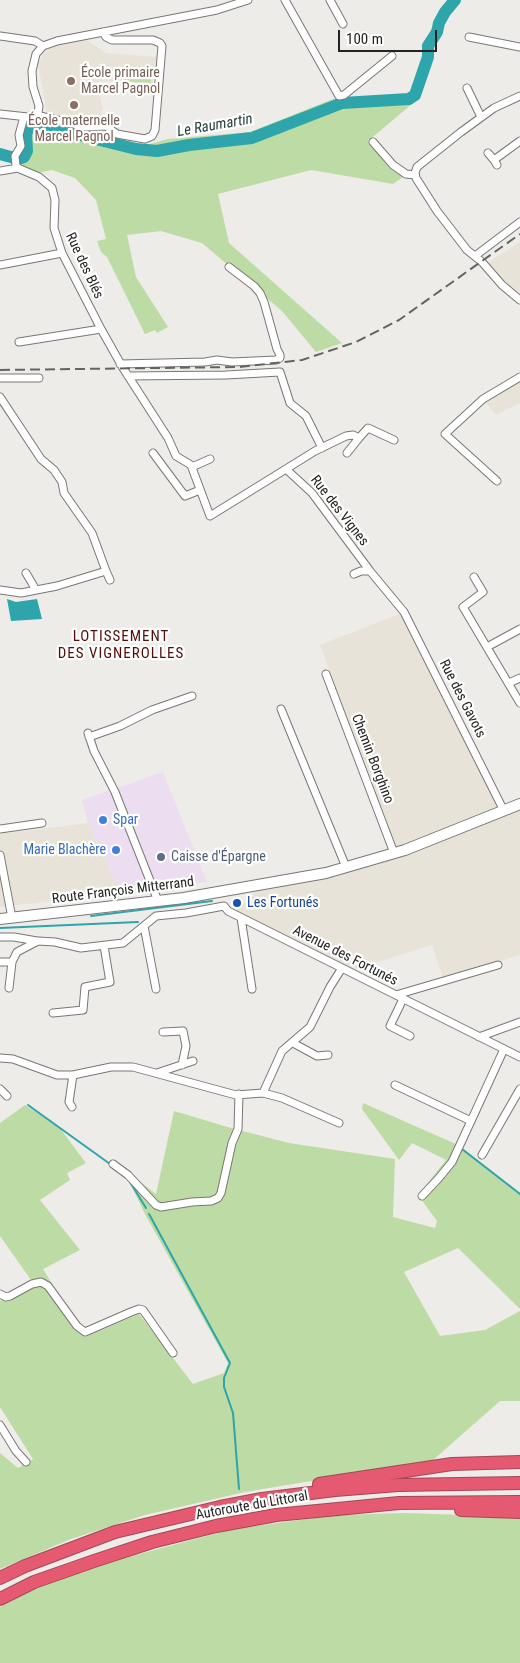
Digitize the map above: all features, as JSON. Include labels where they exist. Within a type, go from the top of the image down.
[{"type":"highway","points":[[115,1532],[176,1511],[255,1494],[443,1465],[478,1462],[520,1462]]},
{"type":"highway","name":"Autoroute du Littoral","points":[[0,1578],[25,1566],[115,1532],[220,1507],[293,1495],[398,1485],[520,1482]]},
{"type":"highway","name":"Autoroute du Littoral","points":[[0,1599],[34,1582],[152,1542],[216,1526],[276,1515],[334,1508],[431,1502],[520,1502]]},
{"type":"highway","points":[[334,1508],[520,1512]]},
{"type":"main road","name":"Route François Mitterrand","points":[[0,919],[158,901],[249,887],[326,872],[394,853],[520,804]]},
{"type":"street","points":[[36,115],[39,112],[39,106],[33,87],[33,62],[36,54],[43,46],[57,41],[217,10],[248,0]]},
{"type":"street","points":[[285,0],[339,96],[344,95],[392,56]]},
{"type":"street","points":[[330,0],[343,24]]},
{"type":"street","points":[[0,114],[36,115],[86,127],[106,126],[117,134],[136,138],[145,139],[152,136],[155,130],[162,46],[160,43],[152,40],[112,40],[106,37],[103,32]]},
{"type":"street","points":[[0,36],[35,41],[43,46]]},
{"type":"street","points":[[469,37],[520,47]]},
{"type":"street","points":[[467,88],[481,117]]},
{"type":"street","points":[[415,175],[418,167],[481,117],[497,106],[520,96]]},
{"type":"street","points":[[0,171],[16,162],[21,146],[19,135],[24,116]]},
{"type":"street","points":[[488,153],[495,162],[520,141]]},
{"type":"street","points":[[373,142],[395,167],[406,174],[415,175]]},
{"type":"street","name":"Rue des Blés","points":[[16,162],[48,183],[54,191],[54,228],[62,253],[120,364],[168,438],[176,456],[192,466]]},
{"type":"street","points":[[415,175],[437,211],[467,250],[520,300]]},
{"type":"street","points":[[475,256],[520,222]]},
{"type":"street","points":[[0,265],[62,253]]},
{"type":"street","points":[[120,364],[188,363],[217,360],[226,362],[276,360],[280,357],[260,293],[230,267]]},
{"type":"street","points":[[20,342],[101,329]]},
{"type":"street","points":[[226,362],[226,375]]},
{"type":"street","points":[[128,376],[226,375],[280,372],[290,403],[306,416],[322,448]]},
{"type":"street","points":[[0,378],[38,378]]},
{"type":"street","points":[[497,481],[445,434],[483,399],[520,378]]},
{"type":"street","points":[[0,397],[42,459],[54,470],[62,482],[64,494],[92,533],[110,580]]},
{"type":"street","points":[[347,453],[366,429],[370,428],[394,440]]},
{"type":"street","points":[[210,459],[192,466],[210,516],[322,448],[349,435],[359,438]]},
{"type":"street","points":[[153,452],[185,496],[200,490]]},
{"type":"street","name":"Rue des Vignes","points":[[286,469],[312,493],[370,571],[395,601]]},
{"type":"street","points":[[0,590],[21,592],[36,590],[57,586],[106,571]]},
{"type":"street","points":[[354,574],[361,571],[370,571]]},
{"type":"street","points":[[26,573],[36,590]]},
{"type":"street","points":[[474,577],[483,592],[463,607],[520,702]]},
{"type":"street","name":"Rue des Gavots","points":[[395,601],[404,612],[504,811]]},
{"type":"street","points":[[487,647],[520,630]]},
{"type":"street","name":"Chemin Borghino","points":[[326,674],[394,853]]},
{"type":"street","points":[[509,684],[520,678]]},
{"type":"street","points":[[158,901],[115,792],[94,751],[89,735],[120,726],[152,710],[192,696]]},
{"type":"street","points":[[281,708],[346,867]]},
{"type":"street","points":[[0,829],[42,823]]},
{"type":"street","points":[[0,856],[12,918]]},
{"type":"street","name":"Avenue des Fortunés","points":[[144,926],[156,916],[224,906],[228,911],[241,918],[520,1057]]},
{"type":"street","points":[[241,918],[252,989]]},
{"type":"street","points":[[0,937],[55,942],[81,948],[123,943],[144,926],[156,989]]},
{"type":"street","points":[[9,988],[12,962],[17,952],[38,941]]},
{"type":"street","points":[[53,1013],[83,1010],[85,987],[110,982],[104,946]]},
{"type":"street","points":[[0,962],[12,962]]},
{"type":"street","points":[[410,1036],[390,1026],[400,997],[498,964]]},
{"type":"street","points":[[263,1092],[282,1051],[310,1028],[330,987],[342,968]]},
{"type":"street","points":[[479,1037],[520,1022]]},
{"type":"street","points":[[163,1032],[183,1031],[186,1046],[182,1065]]},
{"type":"street","points":[[293,1043],[317,1056],[328,1055]]},
{"type":"street","points":[[422,1196],[452,1162],[504,1049]]},
{"type":"street","points":[[0,1058],[13,1059],[57,1074],[73,1075],[111,1067],[134,1067],[239,1094],[263,1092],[282,1098],[339,1123]]},
{"type":"street","points":[[157,1073],[192,1061]]},
{"type":"street","points":[[72,1107],[69,1102],[73,1075]]},
{"type":"street","points":[[395,1085],[471,1122]]},
{"type":"street","points":[[0,1089],[7,1096]]},
{"type":"street","points":[[482,1155],[520,1089]]},
{"type":"street","points":[[113,1164],[128,1176],[156,1205],[161,1207],[218,1198],[221,1193],[232,1143],[238,1129],[239,1094]]},
{"type":"street","points":[[0,1294],[6,1297],[10,1296],[32,1284],[41,1282],[48,1286],[77,1326],[85,1332],[131,1312],[139,1309],[143,1310],[173,1353]]},
{"type":"street","points":[[0,1425],[16,1451],[26,1462]]},
{"type":"shaded area","name":"École primaire Marcel Pagnol","points":[[87,40],[106,53],[157,57],[153,84],[97,82],[96,90],[103,106],[102,118],[90,122],[81,122],[47,114],[39,61],[45,52],[55,46]]},
{"type":"shaded area","points":[[520,242],[520,292],[513,289],[486,264]]},
{"type":"shaded area","points":[[520,377],[520,403],[496,415],[483,399]]},
{"type":"shaded area","points":[[404,612],[504,811],[520,804],[520,955],[443,978],[432,945],[352,970],[235,912],[264,884],[397,852],[320,645]]},
{"type":"shaded area","points":[[163,772],[207,882],[121,893],[88,823],[82,800]]},
{"type":"shaded area","points":[[88,823],[121,893],[0,907],[0,834]]},
{"type":"green space","points":[[123,71],[151,73],[151,83],[123,81]]},
{"type":"green space","points":[[411,93],[418,99],[368,141],[389,168],[403,177],[393,184],[311,170],[218,194],[229,243],[342,343],[316,352],[282,311],[202,243],[161,231],[127,235],[136,277],[168,327],[157,333],[155,330],[145,334],[107,257],[101,252],[97,241],[106,239],[96,200],[75,178],[52,170],[37,173],[19,166],[20,154],[29,120],[143,146],[168,139],[250,132],[333,99]]},
{"type":"green space","points":[[363,1103],[458,1145],[520,1193],[520,1309],[458,1248],[404,1272],[440,1336],[485,1330],[520,1311],[520,1401],[500,1401],[432,1461],[245,1492],[145,1515],[71,1539],[0,1569],[0,1453],[18,1468],[33,1459],[0,1407],[0,1301],[36,1287],[0,1236],[0,1123],[25,1105],[59,1127],[86,1163],[67,1173],[70,1180],[40,1200],[80,1250],[43,1269],[85,1337],[139,1314],[193,1384],[224,1373],[228,1363],[146,1216],[129,1181],[113,1161],[156,1194],[174,1111],[289,1143],[395,1159],[393,1217],[435,1228],[437,1221],[418,1195],[446,1160],[412,1143],[399,1160],[362,1109]]},
{"type":"green space","points":[[406,1513],[520,1517],[520,1663],[0,1663],[0,1607],[44,1584],[121,1559],[232,1529],[338,1515]]},
{"type":"water","points":[[7,599],[16,602],[37,599],[42,619],[11,621]]},
{"type":"waterway","name":"Le Raumartin","points":[[0,154],[18,159],[24,157],[27,151],[26,134],[30,125],[136,149],[157,151],[189,145],[252,138],[342,103],[409,99],[415,95],[428,57],[428,46],[437,32],[445,12],[455,0]]},
{"type":"waterway","points":[[91,916],[212,901]]},
{"type":"waterway","points":[[0,928],[138,922]]},
{"type":"waterway","points":[[28,1105],[110,1164]]},
{"type":"waterway","points":[[462,1149],[520,1194]]},
{"type":"waterway","points":[[130,1182],[146,1208]]},
{"type":"waterway","points":[[149,1214],[230,1363],[224,1378],[224,1387],[233,1413],[239,1489]]},
{"type":"railway","points":[[0,370],[239,367],[302,360],[356,342],[399,320],[520,234]]},
{"type":"place","name":"École primaire Marcel Pagnol","points":[[71,81]]},
{"type":"place","name":"École maternelle Marcel Pagnol","points":[[74,105]]},
{"type":"place","name":"Spar","points":[[103,820]]},
{"type":"place","name":"Marie Blachère","points":[[116,850]]},
{"type":"place","name":"Caisse d'Épargne","points":[[161,857]]},
{"type":"place","name":"Les Fortunés","points":[[237,903]]},
{"type":"district","name":"LOTISSEMENT DES VIGNEROLLES","points":[[121,646]]}]
